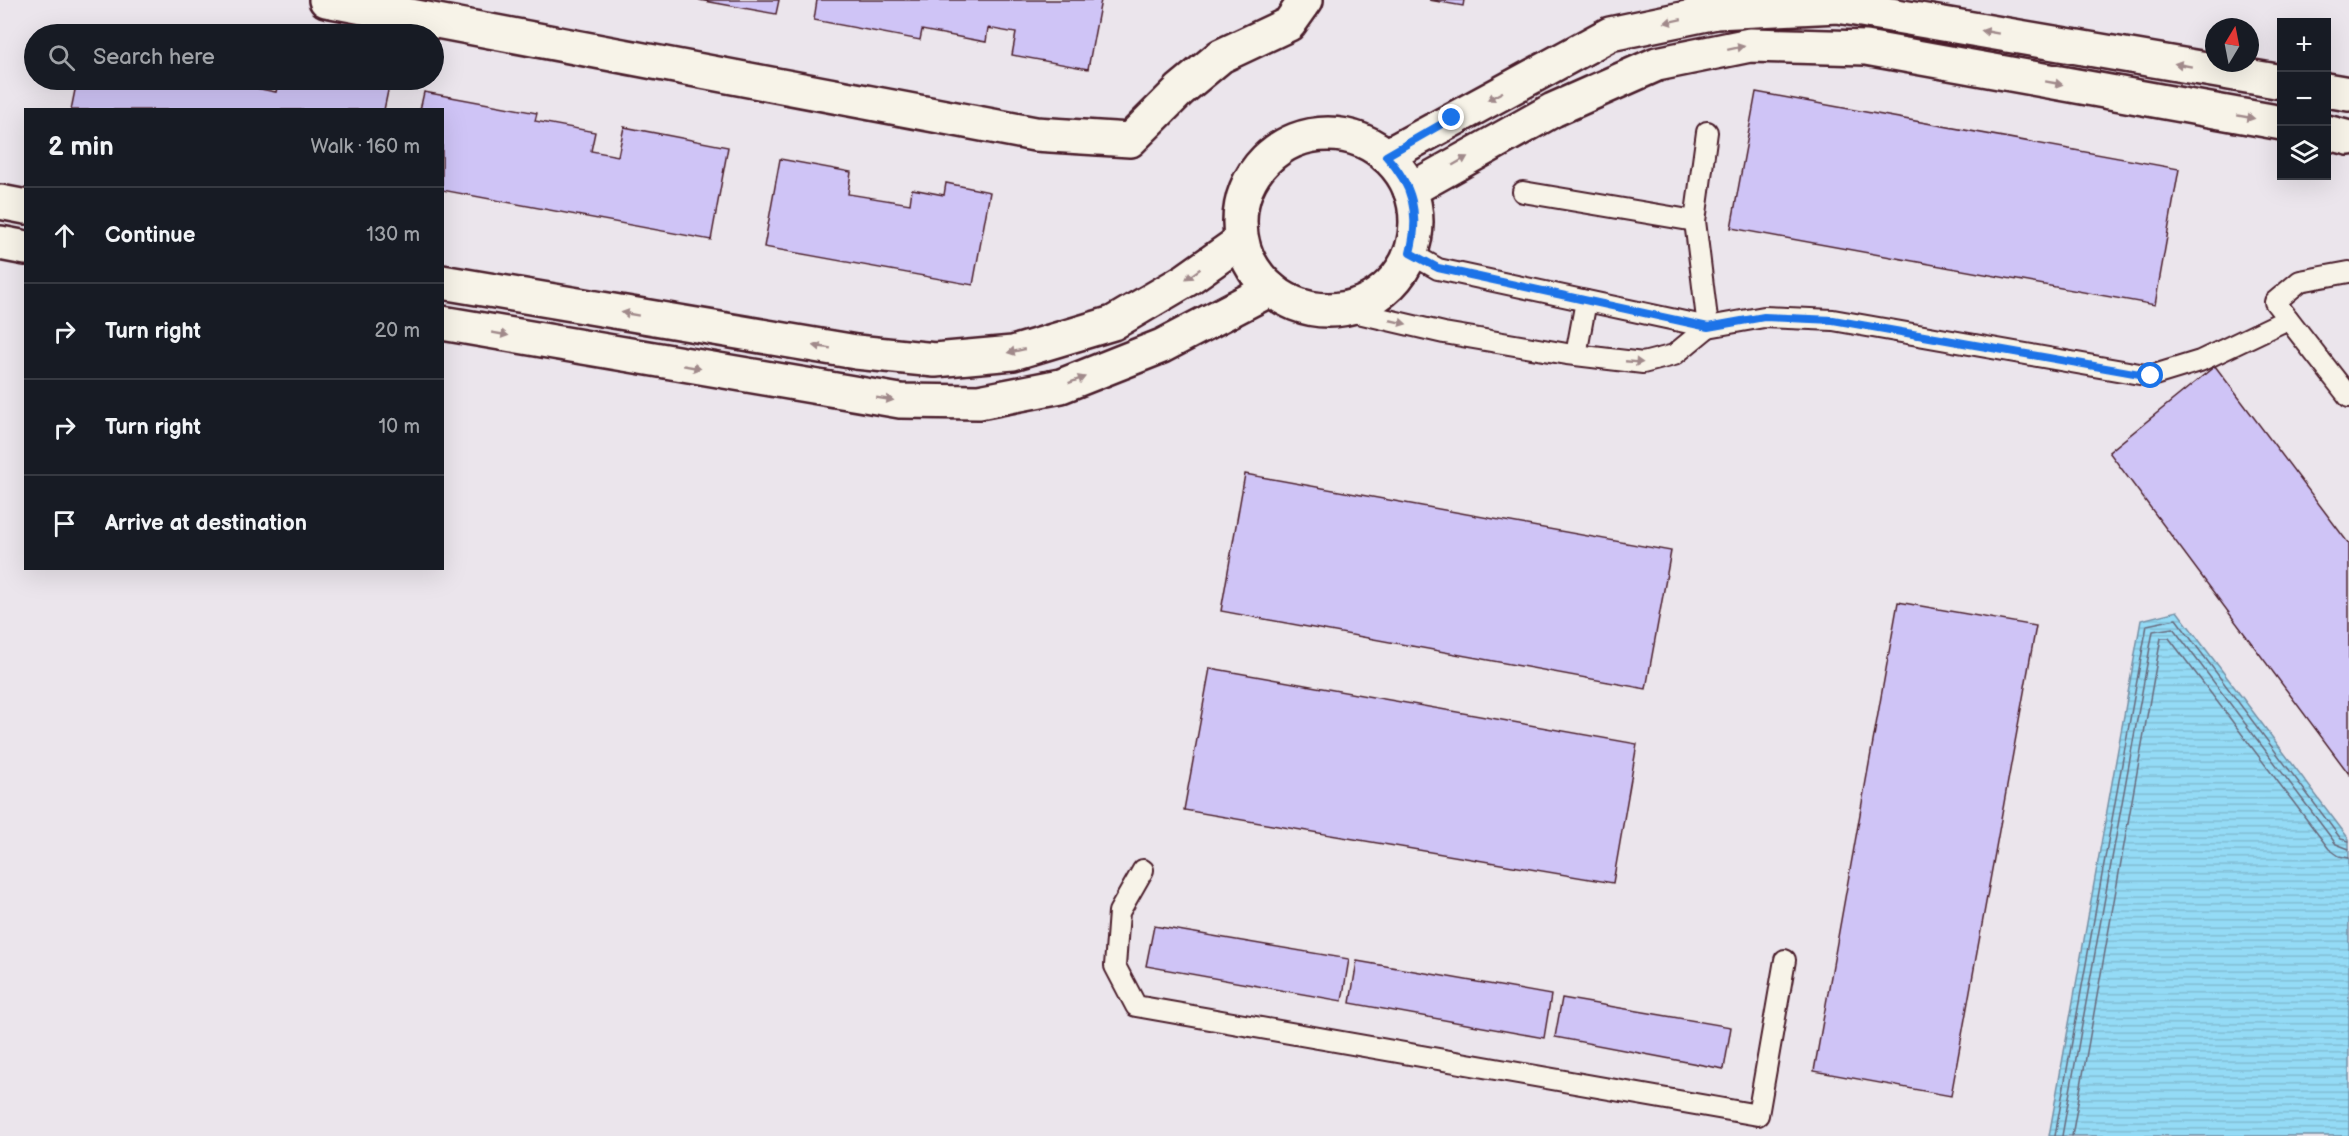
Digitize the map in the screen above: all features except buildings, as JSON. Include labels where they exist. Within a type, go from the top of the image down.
[{"type":"street","points":[[327,0],[1035,134],[1130,140],[1180,90],[1221,56],[1288,24],[1306,0]]},
{"type":"street","points":[[1386,156],[1610,34],[1716,12],[1838,6],[2277,81]]},
{"type":"street","points":[[1410,190],[1553,110],[1657,64],[1750,45],[1866,48],[2277,122]]},
{"type":"street","points":[[2331,91],[2349,94]]},
{"type":"street","points":[[2331,133],[2349,138]]},
{"type":"street","points":[[1317,135],[1342,135],[1365,143],[1386,156],[1400,172],[1410,190],[1415,210],[1416,232],[1410,253],[1400,273],[1384,290],[1364,303],[1341,309],[1316,309],[1292,303],[1271,289],[1248,260],[1241,241],[1239,217],[1244,193],[1256,171],[1273,153],[1294,141],[1317,135]]},
{"type":"street","points":[[0,202],[24,207]]},
{"type":"street","points":[[444,282],[856,352],[935,360],[1013,353],[1113,323],[1186,280],[1241,241]]},
{"type":"street","points":[[0,243],[24,248]]},
{"type":"street","points":[[444,323],[900,401],[979,402],[1061,386],[1162,346],[1271,289]]},
{"type":"lane","points":[[1707,132],[1695,221],[1708,327]]},
{"type":"lane","points":[[1523,192],[1695,221]]},
{"type":"lane","points":[[1410,253],[1438,268],[1708,327],[1764,317],[1833,320],[2151,376],[2200,361],[2288,319]]},
{"type":"lane","points":[[2349,272],[2300,281],[2275,302],[2349,397]]},
{"type":"lane","points":[[1576,356],[1586,301]]},
{"type":"lane","points":[[1341,309],[1444,333],[1576,356],[1643,363],[1674,355],[1708,327]]},
{"type":"lane","points":[[1143,870],[1119,912],[1115,966],[1136,1006],[1758,1115],[1785,960]]},
{"type":"water","points":[[2177,611],[2349,839],[2349,1136],[2049,1136],[2141,620]]},
{"type":"route","points":[[1452,118],[1386,156],[1400,172],[1410,190],[1415,210],[1416,232],[1410,253],[1438,268],[1708,327],[1764,317],[1833,320],[2151,376]]}]
